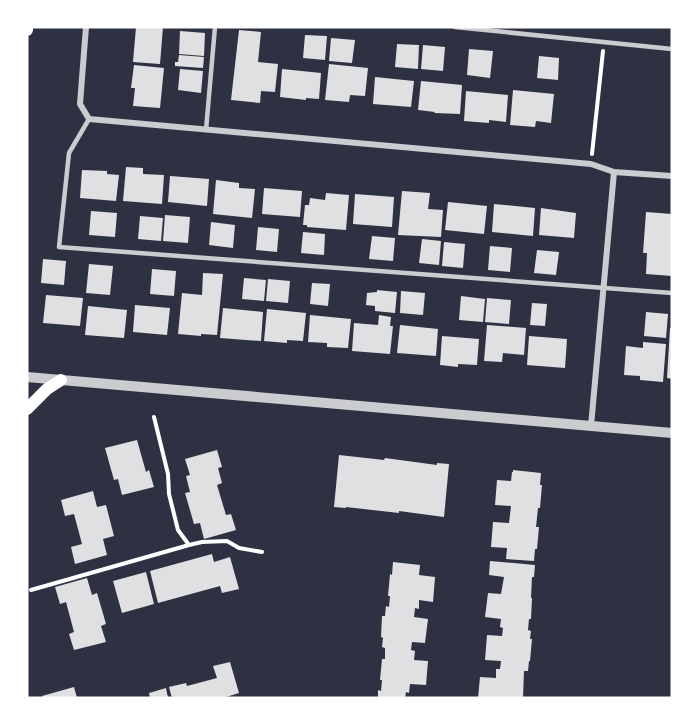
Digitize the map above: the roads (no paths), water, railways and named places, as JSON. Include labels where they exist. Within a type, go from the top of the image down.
[{"type":"main road","points":[[27,409],[47,389],[61,380]]},
{"type":"street","points":[[86,27],[80,104],[89,119],[591,164],[614,172],[672,176]]},
{"type":"street","points":[[591,426],[614,172]]},
{"type":"street","points":[[27,376],[672,433]]},
{"type":"lane","points":[[206,130],[215,27]]},
{"type":"lane","points":[[455,27],[672,49]]},
{"type":"lane","points":[[89,119],[69,153],[59,248],[672,294]]}]
